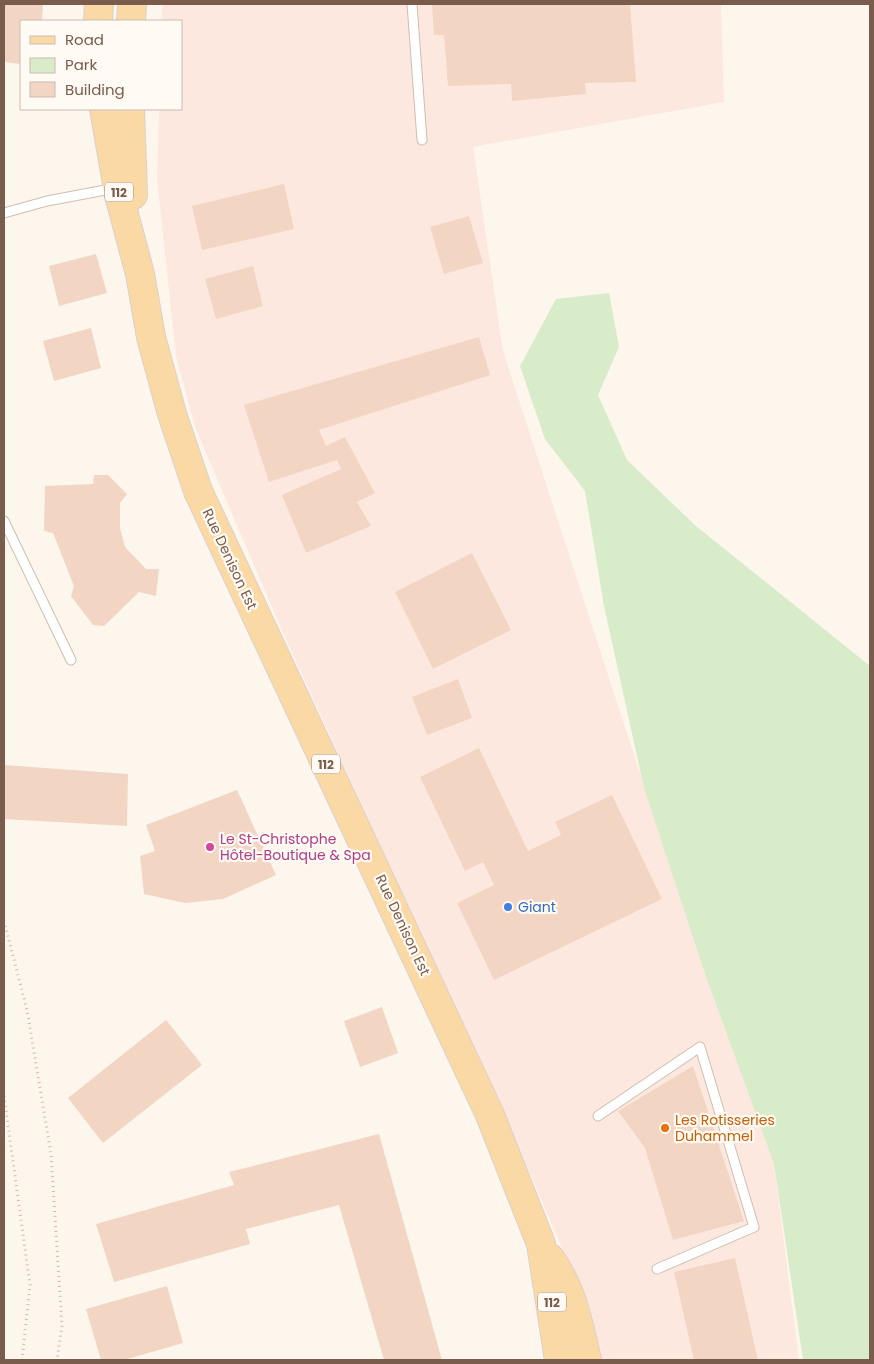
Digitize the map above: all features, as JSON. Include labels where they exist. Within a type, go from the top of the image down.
[{"type":"main road","points":[[98,20],[99,4]]},
{"type":"main road","points":[[131,20],[132,4]]},
{"type":"main road","name":"Rue Denison Est","points":[[104,110],[118,188],[140,274],[151,337],[172,414],[198,491],[490,1115],[541,1244],[559,1360]]},
{"type":"main road","name":"Rue Denison Est","points":[[130,110],[133,195],[140,274]]},
{"type":"main road","points":[[541,1244],[565,1278],[573,1300],[587,1360]]},
{"type":"lane","points":[[412,4],[422,140]]},
{"type":"lane","points":[[4,213],[47,201],[118,188]]},
{"type":"lane","points":[[4,521],[71,660]]},
{"type":"lane","points":[[598,1116],[700,1047],[754,1227],[658,1270]]},
{"type":"path","points":[[4,921],[27,1010],[51,1154],[62,1326],[57,1360]]},
{"type":"path","points":[[4,1096],[30,1285],[22,1360]]},
{"type":"shaded area","points":[[162,4],[721,4],[724,102],[473,147],[503,351],[706,977],[774,1164],[799,1360],[598,1360],[577,1283],[522,1155],[283,633],[195,427],[176,356],[157,179],[159,110],[182,110],[182,20],[162,20]]},
{"type":"green space","points":[[609,293],[619,347],[598,395],[627,460],[696,526],[870,666],[870,1360],[803,1360],[774,1164],[706,977],[644,788],[604,606],[585,491],[545,439],[520,366],[556,299]]},
{"type":"building","points":[[4,4],[43,4],[42,20],[20,20],[20,64],[4,62]]},
{"type":"building","points":[[432,4],[630,4],[636,82],[585,83],[586,94],[512,101],[511,84],[448,86],[444,35],[434,35]]},
{"type":"building","points":[[284,184],[294,229],[202,250],[192,206]]},
{"type":"building","points":[[469,216],[483,263],[444,274],[430,227]]},
{"type":"building","points":[[96,254],[107,293],[59,306],[49,266]]},
{"type":"building","points":[[253,266],[263,306],[216,319],[205,279]]},
{"type":"building","points":[[91,328],[101,368],[54,381],[43,341]]},
{"type":"building","points":[[479,337],[490,375],[319,430],[326,446],[345,437],[375,493],[357,502],[371,526],[306,553],[282,495],[341,469],[337,460],[269,482],[244,405]]},
{"type":"building","points":[[94,475],[108,475],[127,494],[120,503],[120,528],[125,547],[146,569],[159,569],[156,596],[139,592],[104,626],[93,625],[71,596],[74,586],[53,533],[44,531],[45,486],[93,484]]},
{"type":"building","points":[[472,553],[511,630],[433,669],[395,592]]},
{"type":"building","points":[[458,679],[472,718],[427,735],[412,697]]},
{"type":"building","points":[[479,748],[528,851],[561,835],[555,822],[612,795],[662,899],[494,980],[457,903],[494,885],[483,862],[465,871],[420,777]]},
{"type":"building","points":[[4,765],[128,774],[127,826],[4,819]]},
{"type":"building","points":[[237,790],[276,875],[223,899],[185,903],[144,894],[140,856],[155,851],[146,825]]},
{"type":"building","points":[[382,1007],[398,1053],[360,1067],[344,1021]]},
{"type":"building","points":[[166,1020],[202,1065],[103,1143],[68,1098]]},
{"type":"building","points":[[693,1066],[744,1221],[673,1240],[645,1148],[618,1111]]},
{"type":"building","points":[[379,1134],[442,1360],[384,1360],[339,1205],[246,1229],[250,1244],[114,1282],[96,1224],[234,1185],[229,1172]]},
{"type":"building","points":[[735,1258],[758,1360],[694,1360],[674,1272]]},
{"type":"building","points":[[167,1286],[183,1343],[124,1360],[101,1360],[86,1309]]},
{"type":"place","name":"Le St-Christophe Hôtel-Boutique & Spa","points":[[210,847]]},
{"type":"place","name":"Giant","points":[[508,907]]},
{"type":"place","name":"Les Rotisseries Duhammel","points":[[665,1128]]}]
